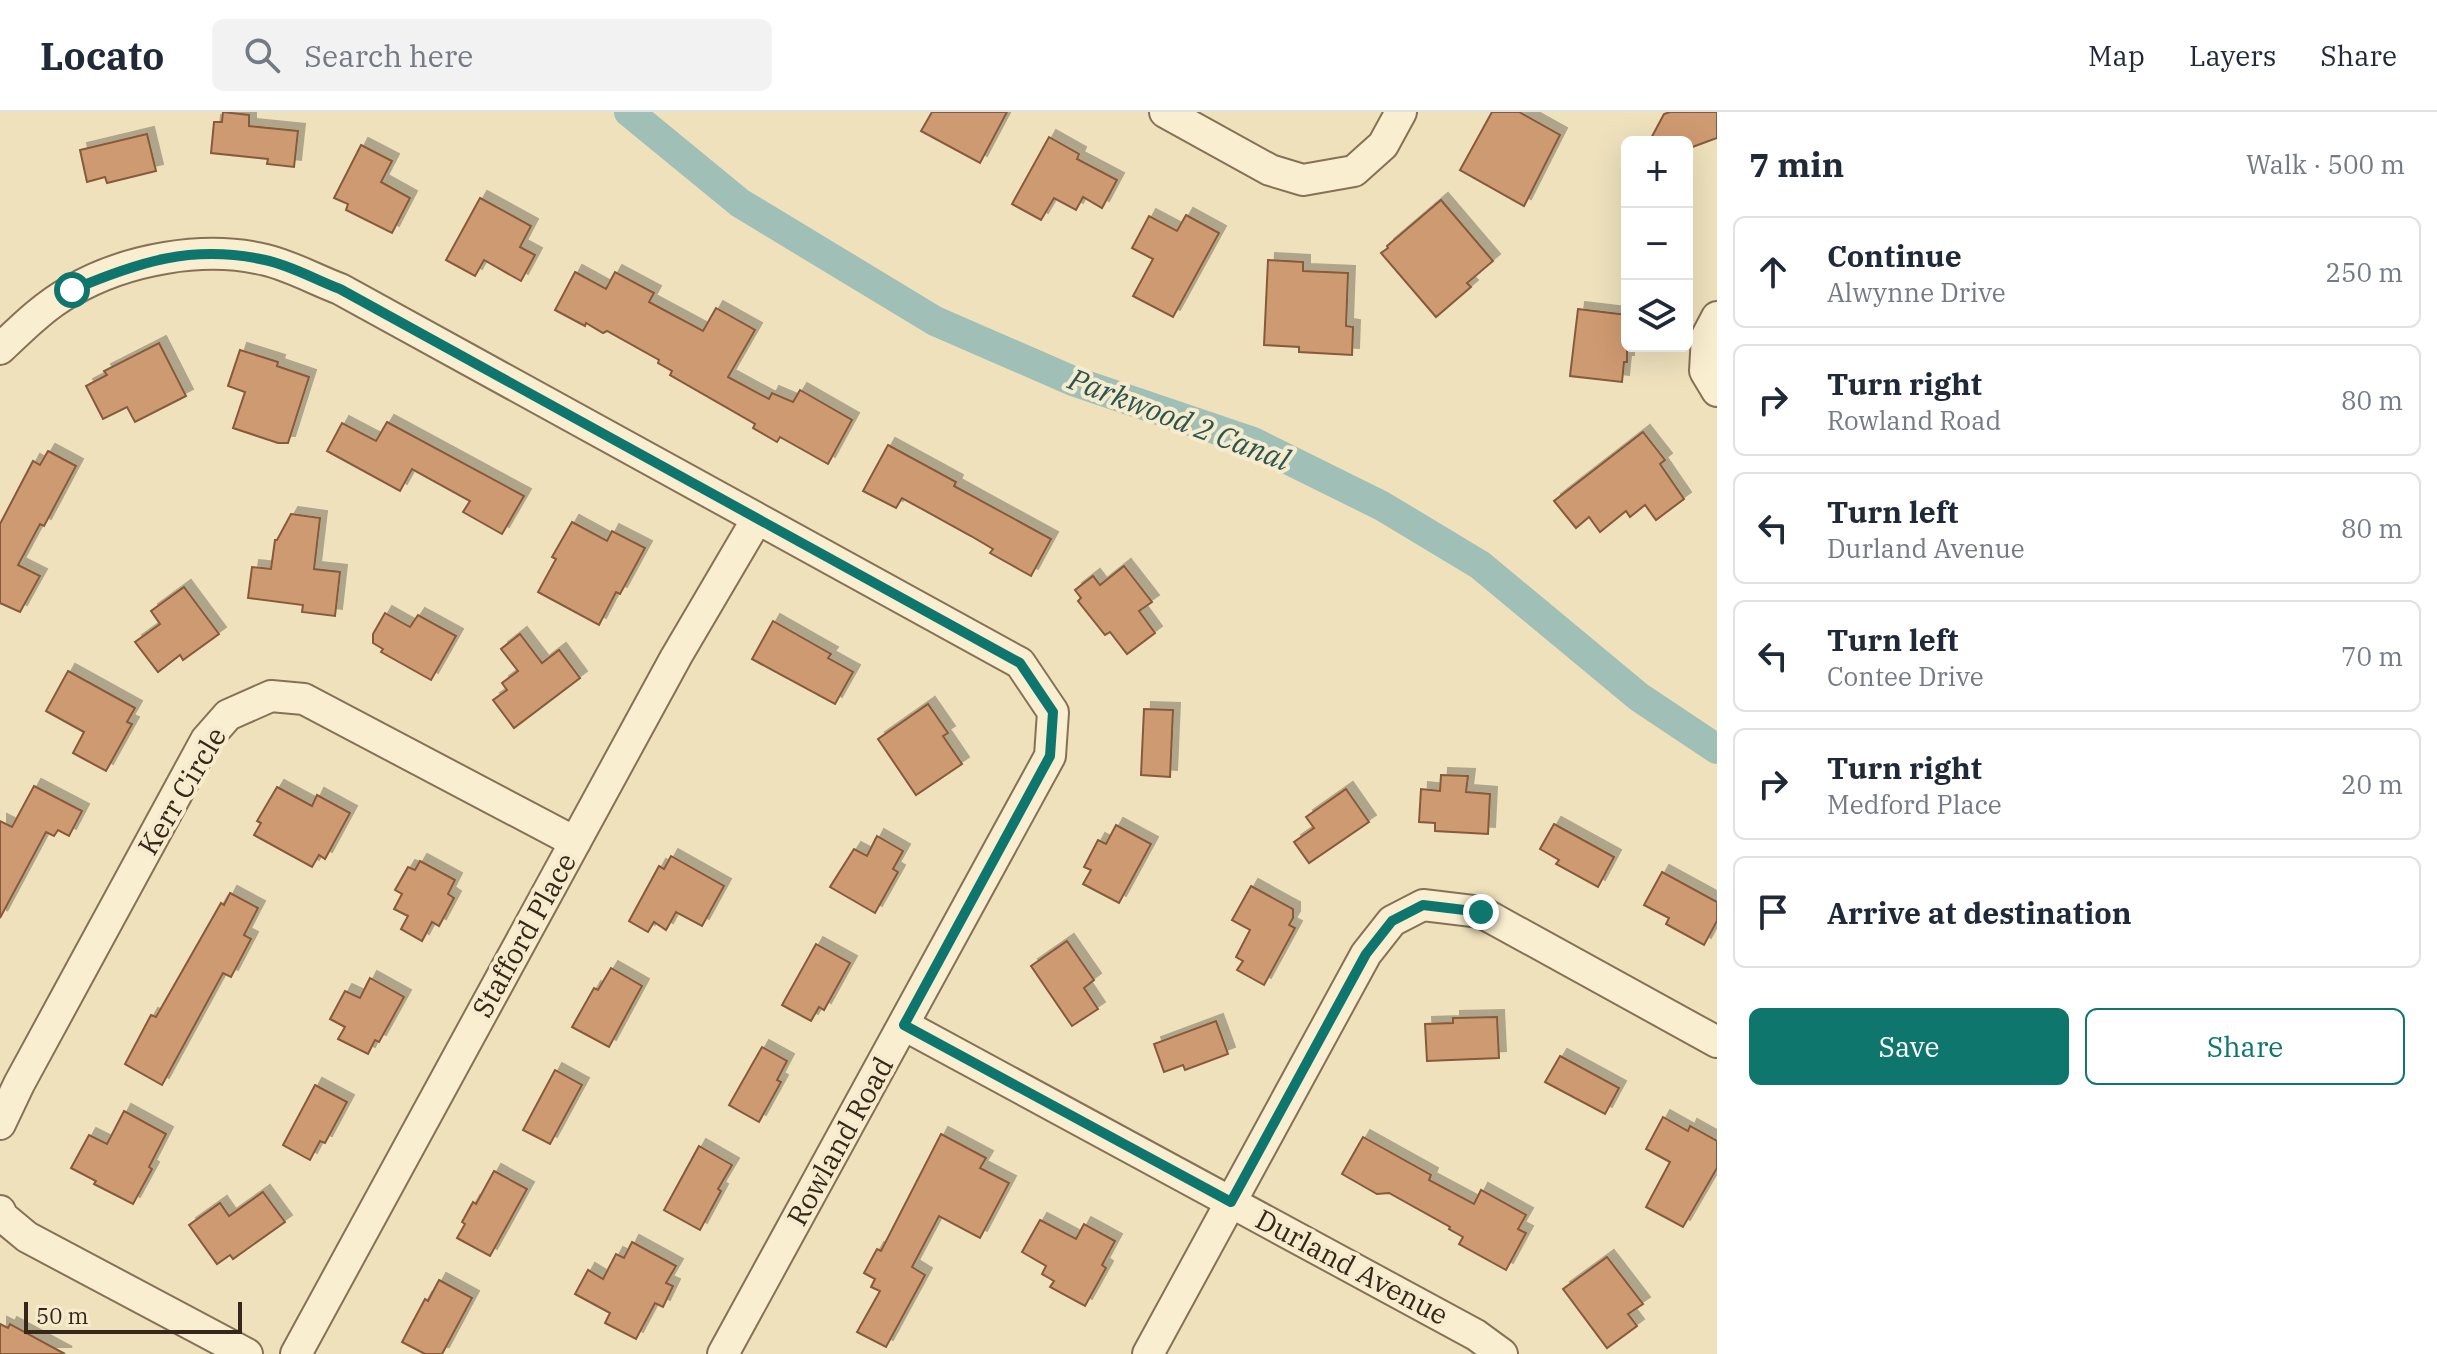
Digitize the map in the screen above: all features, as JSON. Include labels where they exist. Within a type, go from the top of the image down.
[{"type":"street","points":[[1165,112],[1270,170],[1303,180],[1354,171],[1383,145],[1401,112]]},
{"type":"street","points":[[0,349],[37,314],[72,290],[119,270],[174,255],[222,253],[267,260],[340,289],[757,519]]},
{"type":"street","points":[[1711,381],[1707,336],[1717,317]]},
{"type":"street","name":"Rowland Road","points":[[723,1354],[1050,756],[1053,712],[1020,663],[757,519]]},
{"type":"street","name":"Stafford Place","points":[[296,1354],[676,657],[757,519]]},
{"type":"street","name":"Kerr Circle","points":[[0,1124],[206,740],[228,715],[271,696],[304,699],[575,842]]},
{"type":"street","points":[[1148,1354],[1366,954],[1392,921],[1423,905],[1481,912],[1717,1042]]},
{"type":"street","name":"Durland Avenue","points":[[904,1025],[1476,1335],[1502,1354]]},
{"type":"street","points":[[0,1211],[27,1237],[247,1354]]},
{"type":"building","points":[[223,112],[249,115],[249,126],[298,131],[294,167],[267,164],[268,159],[211,153],[214,122],[222,122]]},
{"type":"building","points":[[932,112],[1007,112],[980,163],[921,131]]},
{"type":"building","points":[[1492,112],[1519,112],[1560,135],[1524,206],[1460,170]]},
{"type":"building","points":[[1717,112],[1717,138],[1693,147],[1693,136],[1652,136],[1664,114]]},
{"type":"building","points":[[147,134],[156,171],[107,183],[105,177],[87,182],[80,150]]},
{"type":"building","points":[[1049,137],[1079,154],[1077,159],[1117,180],[1102,208],[1083,197],[1076,210],[1054,198],[1041,220],[1012,204]]},
{"type":"building","points":[[361,145],[392,161],[381,182],[410,198],[392,233],[346,210],[348,204],[334,198]]},
{"type":"building","points":[[480,198],[531,226],[520,247],[535,255],[521,281],[484,260],[475,276],[446,260]]},
{"type":"building","points":[[1441,200],[1493,261],[1467,283],[1471,287],[1436,317],[1381,253]]},
{"type":"building","points":[[1186,215],[1219,233],[1173,317],[1133,296],[1153,259],[1132,248],[1149,216],[1177,231]]},
{"type":"building","points":[[1268,260],[1303,262],[1303,271],[1348,273],[1346,326],[1353,327],[1352,355],[1299,352],[1299,347],[1264,345]]},
{"type":"building","points":[[575,272],[606,289],[615,272],[654,293],[649,302],[703,331],[716,308],[755,330],[728,377],[769,399],[772,393],[793,402],[800,390],[852,420],[828,464],[780,437],[777,442],[753,428],[755,424],[670,375],[672,371],[658,363],[659,360],[607,331],[603,333],[586,323],[585,326],[555,310]]},
{"type":"building","points":[[1578,309],[1621,314],[1621,352],[1627,352],[1622,382],[1570,376]]},
{"type":"building","points":[[159,343],[186,396],[135,422],[127,407],[103,419],[86,386],[107,375],[104,371]]},
{"type":"building","points":[[240,350],[278,362],[277,366],[309,377],[288,443],[278,443],[233,428],[245,392],[228,386]]},
{"type":"building","points":[[387,422],[524,496],[502,534],[463,512],[470,501],[412,469],[400,491],[327,451],[342,423],[376,441]]},
{"type":"building","points":[[1643,432],[1665,460],[1660,464],[1684,499],[1656,520],[1645,505],[1630,517],[1626,511],[1600,532],[1589,517],[1576,528],[1554,501]]},
{"type":"building","points":[[888,445],[956,482],[954,486],[1051,539],[1031,576],[990,553],[993,549],[902,498],[896,508],[863,491]]},
{"type":"building","points":[[48,451],[76,466],[44,526],[40,524],[18,565],[40,576],[20,612],[0,603],[0,524],[33,461],[40,465]]},
{"type":"building","points":[[291,514],[320,518],[314,569],[340,572],[335,616],[302,612],[303,605],[248,598],[252,567],[271,569],[275,540]]},
{"type":"building","points":[[572,522],[607,541],[612,531],[645,548],[599,625],[538,592],[556,559],[552,557]]},
{"type":"building","points":[[1124,566],[1152,602],[1139,611],[1155,633],[1127,654],[1110,632],[1105,635],[1078,601],[1081,598],[1075,590],[1093,576],[1100,585]]},
{"type":"building","points":[[184,587],[219,634],[183,660],[180,655],[158,672],[135,642],[160,624],[151,611]]},
{"type":"building","points":[[385,613],[410,627],[418,615],[456,636],[431,680],[381,652],[383,649],[373,643],[373,634]]},
{"type":"building","points":[[773,621],[831,654],[828,658],[853,672],[835,704],[752,659]]},
{"type":"building","points":[[520,634],[542,663],[559,650],[580,678],[514,728],[493,700],[507,690],[502,683],[518,671],[501,649]]},
{"type":"building","points":[[68,671],[135,708],[127,722],[132,724],[106,771],[73,753],[84,732],[46,711]]},
{"type":"building","points":[[928,704],[948,733],[943,736],[962,764],[916,795],[878,739]]},
{"type":"building","points":[[1144,709],[1173,710],[1170,777],[1141,775]]},
{"type":"building","points":[[1441,775],[1468,776],[1466,792],[1490,794],[1488,834],[1435,831],[1435,823],[1419,822],[1421,789],[1440,791]]},
{"type":"building","points":[[34,786],[82,811],[69,836],[58,830],[54,836],[46,832],[0,918],[0,821],[12,827]]},
{"type":"building","points":[[277,787],[312,806],[317,795],[350,813],[325,859],[319,855],[312,867],[254,835],[261,823],[257,821]]},
{"type":"building","points":[[1346,789],[1369,822],[1309,863],[1294,842],[1314,828],[1306,817]]},
{"type":"building","points":[[1554,824],[1614,857],[1598,887],[1556,864],[1559,860],[1540,849]]},
{"type":"building","points":[[1116,825],[1151,844],[1119,903],[1083,884],[1091,870],[1084,867],[1098,840],[1106,844]]},
{"type":"building","points":[[877,836],[903,851],[893,869],[898,872],[875,913],[830,887],[854,849],[867,856]]},
{"type":"building","points":[[671,856],[724,886],[702,926],[676,912],[666,930],[654,922],[648,932],[629,921],[659,866],[664,869]]},
{"type":"building","points":[[420,861],[455,880],[448,894],[454,898],[439,926],[432,922],[422,941],[401,929],[408,916],[394,909],[402,894],[395,890],[408,867],[415,870]]},
{"type":"building","points":[[1662,872],[1717,902],[1717,921],[1704,945],[1666,924],[1669,918],[1644,905]]},
{"type":"building","points":[[1251,886],[1293,909],[1289,925],[1295,928],[1264,985],[1237,970],[1243,961],[1236,957],[1250,930],[1232,920]]},
{"type":"building","points":[[230,893],[258,908],[244,935],[251,939],[231,977],[223,973],[162,1085],[125,1064],[151,1015],[156,1017],[221,903],[224,905]]},
{"type":"building","points":[[1067,941],[1094,980],[1084,988],[1098,1009],[1072,1026],[1031,966]]},
{"type":"building","points":[[816,944],[850,963],[824,1010],[819,1007],[811,1021],[782,1005]]},
{"type":"building","points":[[611,968],[642,986],[609,1047],[572,1027],[594,988],[598,990]]},
{"type":"building","points":[[370,978],[404,997],[379,1042],[375,1040],[368,1054],[338,1039],[345,1027],[330,1019],[345,991],[360,998]]},
{"type":"building","points":[[1497,1017],[1499,1058],[1427,1061],[1425,1024],[1453,1023],[1453,1018]]},
{"type":"building","points":[[1216,1021],[1228,1054],[1185,1070],[1183,1065],[1164,1072],[1154,1044]]},
{"type":"building","points":[[762,1047],[787,1061],[777,1080],[781,1082],[759,1122],[729,1105]]},
{"type":"building","points":[[1560,1056],[1619,1088],[1605,1114],[1545,1082]]},
{"type":"building","points":[[555,1070],[582,1085],[550,1144],[523,1130]]},
{"type":"building","points":[[315,1085],[347,1102],[325,1143],[320,1141],[310,1160],[283,1145]]},
{"type":"building","points":[[124,1111],[166,1134],[133,1204],[71,1168],[89,1135],[107,1144]]},
{"type":"building","points":[[1663,1117],[1688,1131],[1690,1126],[1717,1141],[1717,1168],[1683,1227],[1646,1207],[1670,1162],[1646,1149]]},
{"type":"building","points":[[941,1134],[986,1158],[980,1168],[1009,1183],[980,1238],[939,1216],[912,1267],[925,1275],[886,1347],[857,1332],[880,1291],[871,1287],[875,1279],[864,1273],[877,1249],[881,1251]]},
{"type":"building","points":[[1363,1137],[1431,1175],[1429,1180],[1474,1204],[1481,1190],[1526,1215],[1518,1229],[1526,1233],[1506,1270],[1459,1244],[1463,1237],[1450,1227],[1389,1193],[1377,1194],[1342,1174]]},
{"type":"building","points":[[699,1146],[732,1165],[700,1230],[664,1210]]},
{"type":"building","points":[[494,1171],[527,1189],[490,1256],[457,1238],[473,1202],[476,1204]]},
{"type":"building","points":[[263,1192],[285,1222],[233,1259],[230,1255],[217,1264],[189,1225],[220,1203],[229,1216]]},
{"type":"building","points":[[1040,1220],[1076,1239],[1084,1224],[1115,1241],[1102,1265],[1106,1268],[1085,1306],[1050,1287],[1054,1281],[1042,1274],[1046,1266],[1022,1252]]},
{"type":"building","points":[[632,1242],[676,1266],[666,1283],[673,1286],[663,1307],[655,1303],[636,1339],[605,1323],[610,1313],[575,1294],[588,1270],[603,1279],[616,1254],[624,1258]]},
{"type":"building","points":[[1607,1257],[1643,1304],[1628,1314],[1637,1326],[1607,1348],[1563,1289]]},
{"type":"building","points":[[439,1280],[472,1298],[442,1354],[425,1354],[402,1342]]},
{"type":"building","points":[[0,1324],[8,1328],[10,1324],[65,1354],[0,1354]]},
{"type":"waterway","name":"Parkwood 2 Canal","points":[[629,112],[740,203],[935,321],[1073,381],[1253,442],[1382,506],[1480,565],[1639,697],[1717,749]]},
{"type":"route","points":[[72,290],[119,270],[174,255],[222,253],[267,260],[340,289],[1020,663],[1053,712],[1050,756],[904,1025],[1231,1202],[1366,954],[1392,921],[1423,905],[1481,912]]}]
